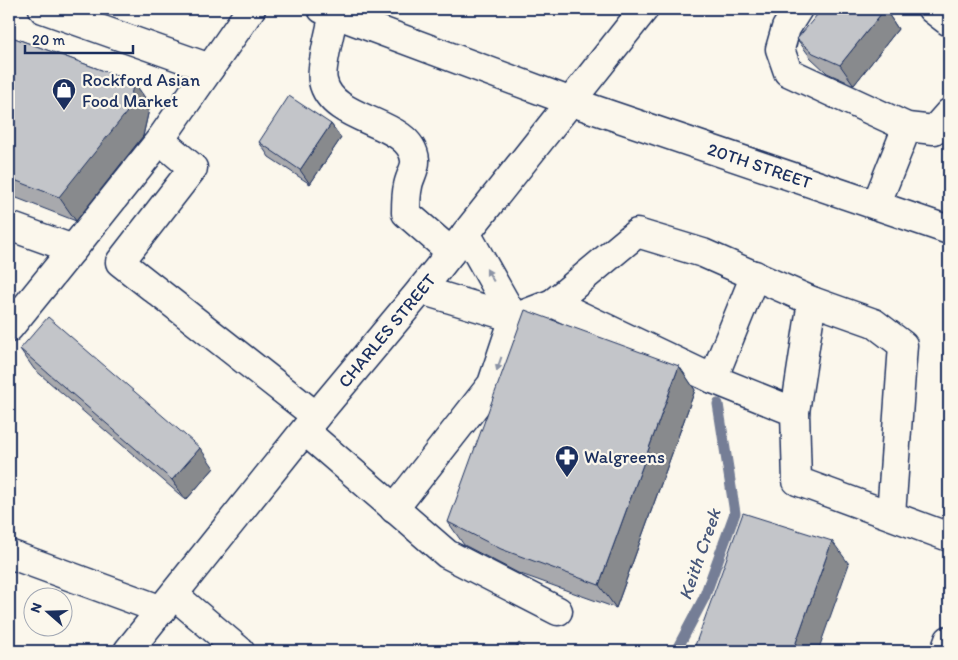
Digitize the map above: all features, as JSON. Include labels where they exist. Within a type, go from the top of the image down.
[{"type":"street","points":[[43,9],[210,68]]},
{"type":"street","points":[[9,328],[160,140],[251,9]]},
{"type":"street","name":"CHARLES STREET","points":[[128,651],[311,423],[421,290],[569,101],[644,9]]},
{"type":"street","points":[[798,9],[786,28],[780,49],[788,72],[907,127],[934,130],[949,112]]},
{"type":"street","points":[[932,9],[949,22]]},
{"type":"street","points":[[328,11],[323,81],[332,100],[350,112],[372,121],[407,141],[415,160],[407,187],[406,213],[458,242],[514,318]]},
{"type":"street","name":"20TH STREET","points":[[328,11],[569,101],[949,230]]},
{"type":"street","points":[[876,206],[907,127]]},
{"type":"street","points":[[160,140],[193,168],[120,262],[311,423],[394,509],[447,554],[558,611]]},
{"type":"street","points":[[9,226],[73,249]]},
{"type":"street","points":[[421,290],[514,318],[553,303],[637,233],[703,253],[812,300],[874,323],[903,345],[891,515]]},
{"type":"street","points":[[713,379],[755,275]]},
{"type":"street","points":[[812,300],[795,412],[797,481],[949,537]]},
{"type":"street","points":[[553,303],[713,379],[795,412]]},
{"type":"street","points":[[394,509],[492,384],[514,318]]},
{"type":"street","points":[[9,554],[168,602],[240,651]]},
{"type":"street","points":[[945,651],[949,640]]},
{"type":"building","points":[[822,9],[885,9],[840,65],[813,53],[797,39]]},
{"type":"building","points":[[9,36],[134,82],[127,112],[59,197],[9,178]]},
{"type":"building","points":[[289,96],[331,124],[300,170],[259,142]]},
{"type":"building","points":[[525,310],[679,366],[599,585],[501,549],[448,522]]},
{"type":"building","points":[[48,317],[200,448],[172,480],[20,349]]},
{"type":"building","points":[[743,513],[832,541],[793,651],[693,651]]},
{"type":"building","points":[[519,643],[528,651],[513,651]]},
{"type":"waterway","name":"Keith Creek","points":[[676,651],[704,598],[735,513],[718,404]]},
{"type":"place","name":"Rockford Asian Food Market","points":[[64,111]]},
{"type":"place","name":"Walgreens","points":[[567,478]]}]
